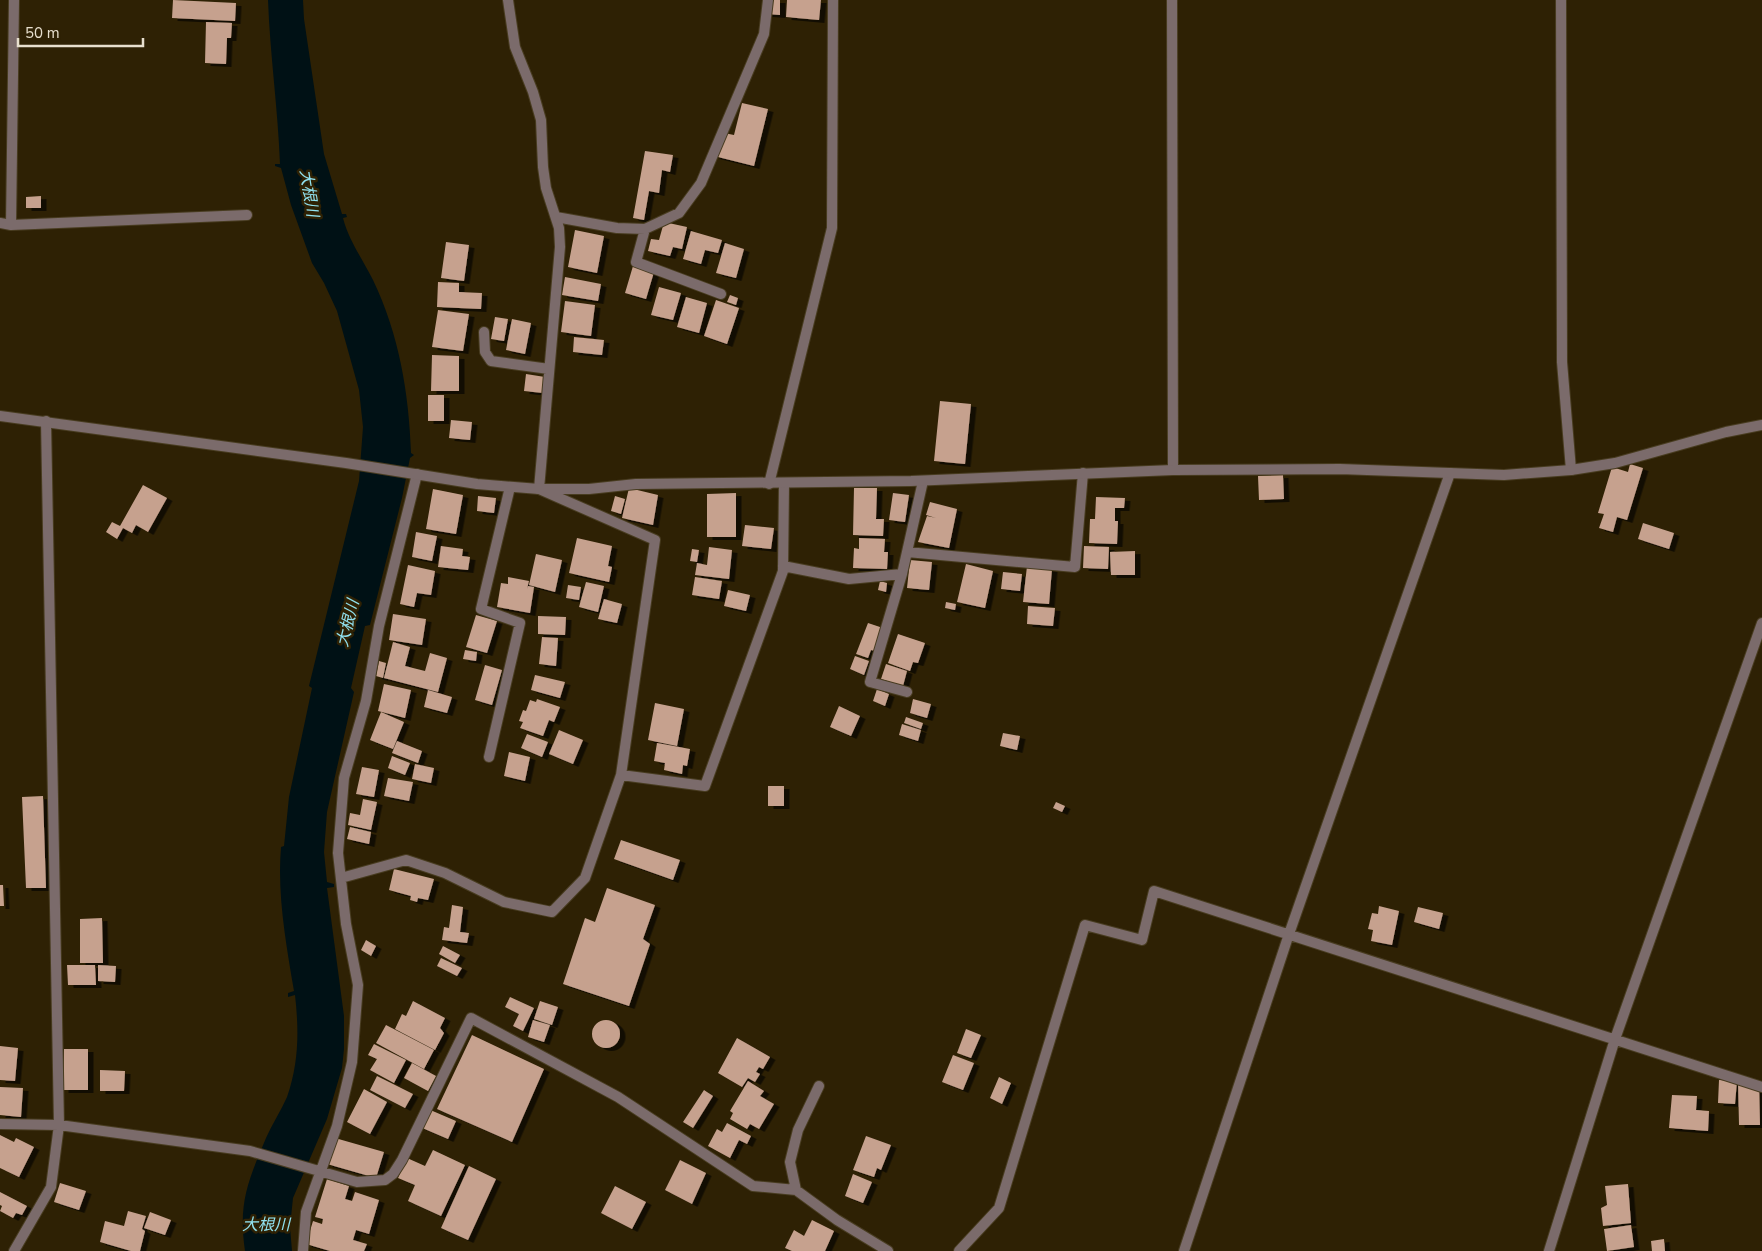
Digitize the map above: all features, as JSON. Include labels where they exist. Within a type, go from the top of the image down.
[{"type":"street","points":[[12,225],[14,0]]},
{"type":"street","points":[[508,0],[515,47],[534,92],[541,120],[546,188],[556,217],[560,247],[540,489]]},
{"type":"street","points":[[556,217],[617,228],[645,229],[679,213],[701,183],[764,34],[768,0]]},
{"type":"street","points":[[769,484],[832,228],[833,0]]},
{"type":"street","points":[[1172,0],[1172,470]]},
{"type":"street","points":[[1561,0],[1562,362],[1572,470]]},
{"type":"street","points":[[0,223],[12,225],[247,215]]},
{"type":"street","points":[[645,229],[636,262],[721,294]]},
{"type":"street","points":[[484,332],[485,352],[491,361],[549,369]]},
{"type":"street","points":[[0,416],[346,463],[478,484],[540,489],[589,489],[636,484],[784,484],[923,481],[1172,470],[1340,469],[1504,475],[1572,470],[1615,463],[1726,432],[1762,425]]},
{"type":"street","points":[[14,1251],[51,1186],[59,1125],[46,421]]},
{"type":"street","points":[[1184,1251],[1288,934],[1450,472]]},
{"type":"street","points":[[907,552],[1075,567],[1083,473]]},
{"type":"street","points":[[303,1251],[306,1212],[316,1170],[337,1126],[352,1062],[358,985],[346,924],[338,853],[344,778],[366,701],[379,626],[416,474]]},
{"type":"street","points":[[907,692],[870,682],[902,574],[923,481]]},
{"type":"street","points":[[621,775],[705,786],[783,566],[784,484]]},
{"type":"street","points":[[489,757],[520,623],[481,609],[510,487]]},
{"type":"street","points":[[341,878],[406,860],[445,873],[504,902],[552,912],[585,878],[621,775],[654,540],[540,489]]},
{"type":"street","points":[[783,566],[849,579],[902,574]]},
{"type":"street","points":[[1549,1251],[1615,1039],[1762,623]]},
{"type":"street","points":[[959,1251],[998,1208],[1085,925],[1142,940],[1154,890],[1762,1087]]},
{"type":"street","points":[[0,1124],[59,1125],[250,1151],[357,1182],[385,1180],[393,1174],[402,1160],[471,1018],[618,1097],[753,1186],[796,1190],[837,1220],[888,1251]]},
{"type":"street","points":[[796,1190],[790,1162],[798,1130],[819,1086]]},
{"type":"water","name":"大根川","points":[[268,0],[303,0],[304,19],[324,154],[342,214],[346,214],[347,217],[343,218],[352,242],[373,280],[390,321],[405,386],[411,453],[414,455],[410,458],[402,498],[370,625],[365,626],[351,688],[354,692],[327,812],[324,852],[327,882],[334,884],[334,887],[327,888],[344,1016],[344,1049],[342,1068],[327,1119],[293,1198],[290,1227],[292,1251],[245,1251],[243,1234],[244,1205],[254,1167],[268,1133],[287,1097],[296,1059],[295,995],[288,997],[288,993],[294,991],[281,901],[281,847],[284,846],[289,797],[312,688],[309,686],[359,481],[363,427],[359,390],[337,311],[312,263],[291,205],[281,168],[275,166],[275,164],[280,164]]},
{"type":"building","points":[[173,0],[236,3],[235,21],[172,18]]},
{"type":"building","points":[[767,0],[780,0],[780,15],[767,14]]},
{"type":"building","points":[[787,0],[821,0],[819,20],[786,17]]},
{"type":"building","points":[[206,22],[232,23],[231,38],[227,38],[226,64],[205,63]]},
{"type":"building","points":[[742,103],[768,109],[754,166],[714,156],[719,132],[734,135]]},
{"type":"building","points":[[645,151],[673,155],[670,172],[662,170],[659,193],[649,191],[644,220],[633,218]]},
{"type":"building","points":[[41,196],[41,208],[26,208],[26,197]]},
{"type":"building","points":[[664,222],[687,227],[682,249],[673,247],[670,256],[648,251],[651,239],[659,240]]},
{"type":"building","points":[[575,230],[604,236],[597,273],[568,267]]},
{"type":"building","points":[[691,231],[722,240],[718,253],[705,250],[701,264],[683,259]]},
{"type":"building","points":[[446,242],[469,245],[464,281],[441,278]]},
{"type":"building","points":[[725,243],[744,249],[736,278],[716,273]]},
{"type":"building","points":[[633,266],[654,272],[646,299],[625,293]]},
{"type":"building","points":[[565,277],[601,284],[598,301],[562,295]]},
{"type":"building","points":[[438,282],[459,283],[459,292],[482,293],[481,309],[437,307]]},
{"type":"building","points":[[659,287],[681,293],[673,320],[651,315]]},
{"type":"building","points":[[730,295],[738,298],[736,305],[727,302]]},
{"type":"building","points":[[686,297],[707,303],[699,333],[677,327]]},
{"type":"building","points":[[716,300],[739,308],[727,344],[704,336]]},
{"type":"building","points":[[565,301],[595,305],[591,336],[561,332]]},
{"type":"building","points":[[438,310],[469,314],[463,351],[432,347]]},
{"type":"building","points":[[495,317],[508,319],[504,341],[491,339]]},
{"type":"building","points":[[512,319],[531,323],[525,354],[506,350]]},
{"type":"building","points":[[574,337],[604,340],[602,355],[573,352]]},
{"type":"building","points":[[432,355],[459,356],[459,391],[431,391]]},
{"type":"building","points":[[526,374],[545,377],[543,393],[524,391]]},
{"type":"building","points":[[428,395],[444,395],[444,421],[428,421]]},
{"type":"building","points":[[940,401],[971,404],[965,464],[934,461]]},
{"type":"building","points":[[451,420],[472,422],[470,440],[449,438]]},
{"type":"building","points":[[1630,464],[1643,468],[1627,520],[1617,517],[1613,532],[1599,528],[1604,514],[1598,513],[1612,467],[1628,472]]},
{"type":"building","points":[[1283,475],[1284,499],[1259,500],[1258,476]]},
{"type":"building","points":[[143,485],[167,498],[148,532],[136,525],[132,533],[123,528],[117,539],[106,532],[112,522],[120,526]]},
{"type":"building","points":[[629,488],[658,495],[653,525],[622,518]]},
{"type":"building","points":[[854,488],[877,488],[876,519],[884,519],[883,536],[853,535]]},
{"type":"building","points":[[433,489],[463,495],[456,534],[426,529]]},
{"type":"building","points":[[736,493],[736,537],[707,537],[707,494]]},
{"type":"building","points":[[893,493],[909,495],[905,522],[889,520]]},
{"type":"building","points":[[478,496],[496,498],[494,513],[477,511]]},
{"type":"building","points":[[615,496],[625,499],[621,514],[611,511]]},
{"type":"building","points":[[1096,497],[1125,498],[1124,508],[1115,508],[1115,521],[1118,521],[1117,544],[1089,543],[1090,519],[1095,519]]},
{"type":"building","points":[[930,502],[957,509],[949,548],[918,542],[927,516],[936,518],[926,515]]},
{"type":"building","points":[[1643,523],[1674,533],[1669,549],[1638,539]]},
{"type":"building","points":[[745,525],[774,528],[771,549],[742,546]]},
{"type":"building","points":[[416,532],[437,536],[432,561],[412,557]]},
{"type":"building","points":[[577,538],[612,546],[608,566],[612,567],[609,582],[569,573]]},
{"type":"building","points":[[859,538],[885,539],[884,552],[888,552],[887,569],[853,568],[854,548],[859,549]]},
{"type":"building","points":[[441,546],[463,549],[462,556],[470,557],[468,570],[438,567]]},
{"type":"building","points":[[1084,546],[1109,547],[1108,569],[1083,568]]},
{"type":"building","points":[[709,547],[732,550],[729,579],[695,575],[697,563],[707,565]]},
{"type":"building","points":[[692,549],[699,550],[697,562],[690,561]]},
{"type":"building","points":[[1135,551],[1135,575],[1111,575],[1110,552]]},
{"type":"building","points":[[536,554],[562,560],[555,592],[529,585]]},
{"type":"building","points":[[910,560],[932,562],[929,590],[907,588]]},
{"type":"building","points":[[966,564],[993,571],[985,608],[957,602]]},
{"type":"building","points":[[408,565],[435,571],[431,595],[417,593],[414,607],[400,604]]},
{"type":"building","points":[[1027,566],[1052,569],[1049,604],[1023,602]]},
{"type":"building","points":[[1003,572],[1022,574],[1020,591],[1001,589]]},
{"type":"building","points":[[508,577],[529,581],[527,589],[528,586],[534,587],[530,613],[497,607],[501,583],[508,584]]},
{"type":"building","points":[[695,577],[722,581],[719,599],[692,595]]},
{"type":"building","points":[[880,581],[887,583],[886,592],[878,590]]},
{"type":"building","points":[[586,582],[604,586],[598,612],[579,607]]},
{"type":"building","points":[[568,585],[581,587],[579,600],[566,598]]},
{"type":"building","points":[[728,590],[750,595],[746,611],[724,606]]},
{"type":"building","points":[[604,599],[622,604],[617,623],[598,619]]},
{"type":"building","points":[[946,602],[956,604],[955,610],[945,608]]},
{"type":"building","points":[[1028,606],[1055,608],[1053,626],[1027,624]]},
{"type":"building","points":[[393,614],[426,619],[422,645],[389,640]]},
{"type":"building","points":[[476,615],[497,621],[487,653],[466,647]]},
{"type":"building","points":[[538,616],[566,617],[565,635],[538,634]]},
{"type":"building","points":[[868,623],[883,628],[875,651],[871,650],[868,658],[856,654]]},
{"type":"building","points":[[898,634],[925,643],[918,663],[913,662],[910,671],[888,663]]},
{"type":"building","points":[[542,637],[558,638],[556,666],[539,664]]},
{"type":"building","points":[[393,642],[410,647],[405,666],[425,671],[430,653],[447,658],[438,692],[384,678]]},
{"type":"building","points":[[465,650],[477,652],[476,661],[463,659]]},
{"type":"building","points":[[855,656],[869,661],[864,675],[850,669]]},
{"type":"building","points":[[379,661],[386,663],[383,678],[376,676]]},
{"type":"building","points":[[886,664],[907,671],[903,686],[881,679]]},
{"type":"building","points":[[485,665],[502,670],[492,705],[475,700]]},
{"type":"building","points":[[535,675],[565,682],[560,698],[531,690]]},
{"type":"building","points":[[384,684],[411,690],[405,718],[378,711]]},
{"type":"building","points":[[877,689],[889,694],[885,706],[873,701]]},
{"type":"building","points":[[428,690],[452,697],[447,713],[424,707]]},
{"type":"building","points":[[537,699],[560,707],[554,722],[549,720],[543,736],[520,728],[523,722],[519,721],[523,710],[526,711],[530,700],[536,702]]},
{"type":"building","points":[[913,699],[931,704],[927,718],[910,713]]},
{"type":"building","points":[[655,703],[684,709],[677,746],[648,740]]},
{"type":"building","points":[[839,706],[860,716],[851,736],[830,727]]},
{"type":"building","points":[[381,712],[404,722],[393,749],[370,740]]},
{"type":"building","points":[[906,717],[923,723],[921,729],[904,723]]},
{"type":"building","points":[[902,724],[921,730],[918,741],[899,735]]},
{"type":"building","points":[[559,730],[583,740],[573,764],[549,754]]},
{"type":"building","points":[[1003,733],[1020,736],[1017,750],[1000,746]]},
{"type":"building","points":[[527,734],[548,742],[542,757],[521,748]]},
{"type":"building","points":[[397,741],[422,751],[418,763],[392,753]]},
{"type":"building","points":[[657,743],[690,749],[687,766],[683,765],[682,774],[664,770],[665,763],[654,761]]},
{"type":"building","points":[[509,752],[530,757],[525,781],[504,776]]},
{"type":"building","points":[[392,756],[410,763],[405,775],[388,768]]},
{"type":"building","points":[[415,764],[434,768],[431,783],[412,779]]},
{"type":"building","points":[[362,767],[379,770],[374,797],[356,794]]},
{"type":"building","points":[[388,778],[413,782],[409,801],[384,796]]},
{"type":"building","points":[[768,786],[784,786],[784,806],[768,806]]},
{"type":"building","points":[[43,796],[46,888],[26,888],[22,797]]},
{"type":"building","points":[[363,799],[377,802],[371,830],[348,825],[350,813],[360,815]]},
{"type":"building","points":[[1056,802],[1065,806],[1062,812],[1053,808]]},
{"type":"building","points":[[350,827],[371,832],[369,844],[347,839]]},
{"type":"building","points":[[621,840],[680,860],[673,880],[614,859]]},
{"type":"building","points":[[394,869],[434,879],[428,900],[418,898],[417,902],[410,900],[411,896],[389,890]]},
{"type":"building","points":[[0,885],[3,885],[4,906],[0,906]]},
{"type":"building","points":[[607,888],[655,905],[643,939],[650,944],[629,1006],[563,984],[585,918],[595,922]]},
{"type":"building","points":[[452,905],[463,907],[460,932],[469,933],[467,943],[442,940],[444,927],[449,928]]},
{"type":"building","points":[[1379,906],[1399,911],[1392,945],[1371,941],[1373,930],[1368,929],[1372,913],[1378,914]]},
{"type":"building","points":[[1418,907],[1443,913],[1439,929],[1414,922]]},
{"type":"building","points":[[102,918],[103,963],[80,963],[80,919]]},
{"type":"building","points":[[366,940],[376,946],[371,956],[361,950]]},
{"type":"building","points":[[443,946],[460,955],[455,963],[439,954]]},
{"type":"building","points":[[441,958],[462,968],[457,976],[437,966]]},
{"type":"building","points":[[67,965],[95,965],[96,985],[68,985]]},
{"type":"building","points":[[98,965],[116,966],[115,982],[98,981]]},
{"type":"building","points":[[510,997],[534,1008],[523,1031],[513,1026],[519,1014],[505,1007]]},
{"type":"building","points":[[413,1001],[445,1018],[440,1028],[444,1033],[435,1050],[395,1029],[402,1014],[406,1016]]},
{"type":"building","points":[[540,1001],[558,1007],[552,1025],[534,1019]]},
{"type":"building","points":[[533,1020],[550,1025],[544,1042],[528,1037]]},
{"type":"building","points":[[606,1020],[616,1024],[620,1034],[616,1044],[606,1048],[596,1044],[592,1034],[596,1024]]},
{"type":"building","points":[[386,1025],[434,1050],[424,1069],[376,1043]]},
{"type":"building","points":[[966,1029],[981,1035],[971,1058],[957,1053]]},
{"type":"building","points":[[472,1035],[544,1069],[512,1142],[437,1109]]},
{"type":"building","points":[[737,1038],[770,1057],[763,1069],[759,1067],[756,1072],[760,1074],[755,1082],[748,1078],[742,1087],[718,1073]]},
{"type":"building","points":[[374,1044],[406,1060],[394,1083],[370,1070],[377,1059],[368,1055]]},
{"type":"building","points":[[0,1046],[18,1048],[15,1081],[0,1080]]},
{"type":"building","points":[[64,1049],[88,1049],[88,1090],[63,1090]]},
{"type":"building","points":[[953,1055],[974,1063],[963,1090],[942,1082]]},
{"type":"building","points":[[412,1063],[436,1076],[428,1091],[404,1078]]},
{"type":"building","points":[[100,1070],[125,1071],[124,1091],[100,1091]]},
{"type":"building","points":[[377,1076],[413,1094],[405,1108],[370,1090]]},
{"type":"building","points":[[999,1077],[1011,1083],[1002,1104],[990,1098]]},
{"type":"building","points":[[1719,1080],[1737,1081],[1735,1104],[1718,1103]]},
{"type":"building","points":[[748,1081],[764,1091],[760,1096],[774,1104],[759,1129],[750,1124],[747,1129],[730,1119],[733,1113],[730,1111]]},
{"type":"building","points":[[1738,1081],[1759,1081],[1760,1125],[1739,1125]]},
{"type":"building","points":[[0,1087],[23,1088],[21,1117],[0,1115]]},
{"type":"building","points":[[364,1089],[387,1102],[370,1134],[347,1122]]},
{"type":"building","points":[[704,1090],[713,1096],[693,1128],[683,1122]]},
{"type":"building","points":[[1672,1095],[1697,1096],[1696,1110],[1709,1111],[1708,1131],[1669,1128]]},
{"type":"building","points":[[428,1109],[456,1121],[448,1139],[420,1127]]},
{"type":"building","points":[[727,1123],[751,1136],[747,1144],[739,1140],[730,1158],[708,1146],[717,1129],[722,1132]]},
{"type":"building","points":[[0,1135],[14,1142],[16,1138],[34,1147],[19,1177],[0,1168]]},
{"type":"building","points":[[866,1136],[891,1145],[881,1170],[877,1168],[874,1177],[853,1170]]},
{"type":"building","points":[[335,1138],[384,1152],[376,1178],[327,1164]]},
{"type":"building","points":[[433,1150],[465,1165],[441,1216],[408,1201],[415,1185],[398,1178],[407,1158],[425,1166]]},
{"type":"building","points":[[680,1160],[706,1173],[692,1204],[665,1190]]},
{"type":"building","points":[[469,1166],[496,1179],[468,1240],[441,1228]]},
{"type":"building","points":[[853,1174],[872,1182],[863,1203],[845,1196]]},
{"type":"building","points":[[327,1179],[349,1186],[345,1199],[352,1201],[355,1192],[379,1200],[369,1234],[356,1230],[353,1240],[367,1244],[364,1251],[330,1251],[306,1244],[313,1221],[322,1224],[323,1219],[315,1217]]},
{"type":"building","points":[[60,1183],[86,1191],[79,1210],[54,1202]]},
{"type":"building","points":[[1628,1184],[1631,1223],[1603,1226],[1601,1208],[1607,1205],[1605,1186]]},
{"type":"building","points":[[615,1186],[646,1202],[632,1229],[601,1213]]},
{"type":"building","points":[[0,1192],[27,1206],[22,1215],[16,1213],[13,1218],[0,1211],[2,1206],[0,1205]]},
{"type":"building","points":[[128,1211],[146,1216],[142,1229],[145,1231],[140,1251],[131,1251],[100,1242],[105,1221],[124,1226]]},
{"type":"building","points":[[150,1212],[171,1220],[165,1235],[144,1228]]},
{"type":"building","points":[[812,1220],[834,1231],[825,1251],[792,1251],[785,1248],[794,1230],[804,1236]]},
{"type":"building","points":[[1631,1225],[1634,1247],[1607,1251],[1604,1229]]},
{"type":"building","points":[[1664,1239],[1665,1251],[1652,1251],[1651,1241]]}]
